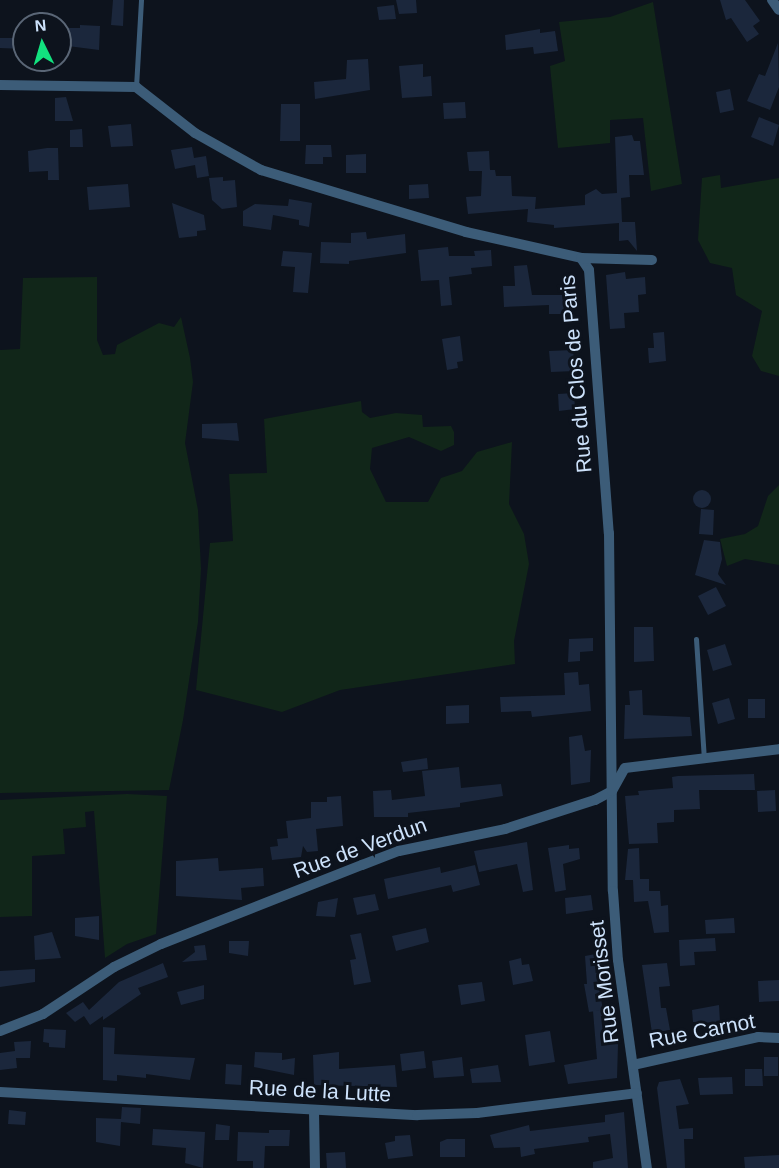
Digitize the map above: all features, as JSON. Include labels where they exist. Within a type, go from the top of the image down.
[{"type":"street","points":[[772,0],[779,10]]},
{"type":"street","points":[[0,86],[136,87]]},
{"type":"street","name":"Rue du Clos de Paris","points":[[136,87],[195,133],[261,170],[477,235],[581,258],[589,270],[609,533],[612,791]]},
{"type":"street","points":[[581,258],[652,260]]},
{"type":"street","points":[[612,791],[625,768],[779,749]]},
{"type":"street","name":"Rue de Verdun","points":[[0,1031],[51,1010],[114,967],[161,944],[362,865],[436,840],[505,829],[566,812],[612,791]]},
{"type":"street","name":"Rue Morisset","points":[[612,791],[618,960],[647,1168]]},
{"type":"street","name":"Rue Carnot","points":[[633,1065],[758,1038],[779,1038]]},
{"type":"street","name":"Rue de la Lutte","points":[[0,1092],[417,1115],[477,1113],[637,1093]]},
{"type":"street","points":[[314,1111],[315,1168]]},
{"type":"lane","points":[[136,87],[141,0]]},
{"type":"lane","points":[[696,639],[704,758]]},
{"type":"green space","points":[[653,2],[682,184],[651,191],[643,118],[610,120],[610,143],[558,148],[550,66],[565,61],[559,22],[610,17]]},
{"type":"green space","points":[[720,175],[721,188],[779,178],[779,376],[761,371],[752,356],[762,311],[736,295],[732,268],[710,263],[698,240],[702,178]]},
{"type":"green space","points":[[97,277],[97,340],[103,355],[115,354],[117,345],[159,323],[174,327],[181,317],[190,358],[193,382],[185,443],[198,510],[201,569],[198,622],[183,720],[169,790],[0,793],[0,350],[20,349],[23,278]]},
{"type":"green space","points":[[361,401],[362,412],[370,418],[396,413],[422,415],[423,427],[451,426],[454,432],[454,445],[441,451],[409,437],[372,448],[370,469],[386,502],[428,502],[441,478],[462,471],[477,452],[512,442],[509,504],[524,534],[529,564],[514,641],[515,664],[340,690],[282,712],[196,690],[210,543],[233,541],[229,474],[267,473],[264,419]]},
{"type":"green space","points":[[779,485],[779,565],[745,559],[727,566],[720,539],[745,534],[758,526],[768,496]]},
{"type":"green space","points":[[127,794],[167,796],[156,934],[127,944],[105,958],[94,811],[85,812],[86,827],[63,829],[65,854],[32,856],[32,916],[0,917],[0,800]]},
{"type":"building","points":[[113,0],[124,0],[123,26],[111,25]]},
{"type":"building","points":[[396,0],[416,0],[417,13],[399,14]]},
{"type":"building","points":[[720,0],[745,0],[760,21],[753,26],[759,34],[747,42],[731,18],[726,20]]},
{"type":"building","points":[[394,5],[396,19],[379,20],[377,7]]},
{"type":"building","points":[[80,25],[100,26],[99,50],[72,47],[72,28],[80,28]]},
{"type":"building","points":[[540,29],[540,33],[555,31],[558,51],[534,54],[533,47],[506,50],[505,35]]},
{"type":"building","points":[[0,38],[12,38],[12,48],[0,48]]},
{"type":"building","points":[[778,43],[779,87],[770,110],[747,101],[759,74],[765,76]]},
{"type":"building","points":[[368,59],[370,90],[315,99],[314,82],[346,79],[347,60]]},
{"type":"building","points":[[423,64],[423,77],[431,76],[432,96],[402,98],[399,66]]},
{"type":"building","points":[[730,89],[734,110],[720,113],[716,92]]},
{"type":"building","points":[[66,97],[73,121],[55,121],[55,98]]},
{"type":"building","points":[[465,102],[466,118],[444,119],[443,103]]},
{"type":"building","points":[[281,104],[300,104],[300,141],[280,141]]},
{"type":"building","points":[[759,117],[779,125],[773,146],[751,137]]},
{"type":"building","points":[[131,124],[133,146],[111,147],[108,126]]},
{"type":"building","points":[[82,129],[83,147],[70,147],[70,130]]},
{"type":"building","points":[[632,135],[634,141],[640,141],[644,175],[629,175],[630,197],[621,198],[622,222],[635,222],[637,251],[628,240],[619,241],[619,223],[554,228],[554,225],[527,222],[528,209],[468,214],[466,197],[481,196],[482,171],[469,171],[467,152],[489,151],[490,170],[495,170],[496,176],[511,176],[512,196],[536,197],[535,209],[585,205],[585,195],[596,189],[602,194],[617,193],[615,137]]},
{"type":"building","points":[[306,145],[331,145],[332,157],[323,157],[323,164],[305,164]]},
{"type":"building","points":[[192,147],[194,158],[206,156],[209,176],[197,178],[195,165],[175,169],[171,150]]},
{"type":"building","points":[[58,148],[59,180],[48,180],[48,171],[29,172],[28,151]]},
{"type":"building","points":[[366,154],[366,173],[346,173],[346,155]]},
{"type":"building","points":[[223,177],[223,181],[235,180],[237,207],[222,209],[212,200],[209,178]]},
{"type":"building","points":[[128,184],[130,207],[89,210],[87,187]]},
{"type":"building","points":[[428,184],[429,198],[409,199],[409,185]]},
{"type":"building","points":[[289,199],[312,203],[309,227],[299,225],[299,220],[273,215],[271,230],[243,226],[243,211],[255,204],[288,206]]},
{"type":"building","points":[[172,203],[204,215],[206,230],[197,231],[197,236],[179,238]]},
{"type":"building","points":[[366,232],[367,239],[405,234],[406,253],[349,261],[349,264],[320,263],[321,242],[351,243],[351,233]]},
{"type":"building","points":[[448,247],[449,256],[475,256],[474,251],[491,250],[492,266],[471,268],[472,274],[449,277],[452,305],[441,306],[439,280],[421,281],[418,250]]},
{"type":"building","points":[[283,251],[312,253],[308,293],[293,292],[295,267],[281,266]]},
{"type":"building","points":[[527,265],[532,295],[564,295],[564,314],[549,314],[549,305],[504,307],[503,286],[515,286],[514,266]]},
{"type":"building","points":[[625,272],[626,279],[645,277],[646,294],[638,295],[639,312],[624,313],[625,328],[610,329],[606,275]]},
{"type":"building","points":[[664,332],[666,361],[649,363],[648,348],[654,348],[653,333]]},
{"type":"building","points":[[460,336],[463,361],[457,362],[458,368],[447,370],[442,339]]},
{"type":"building","points":[[573,350],[575,371],[551,372],[549,351]]},
{"type":"building","points":[[574,393],[575,409],[559,411],[558,394]]},
{"type":"building","points":[[237,423],[239,441],[202,438],[202,424]]},
{"type":"building","points":[[698,490],[706,490],[711,495],[709,506],[698,508],[693,503],[693,495]]},
{"type":"building","points":[[701,509],[714,510],[713,535],[699,534]]},
{"type":"building","points":[[704,540],[720,542],[722,559],[718,574],[726,585],[695,575]]},
{"type":"building","points":[[716,587],[726,606],[708,615],[698,596]]},
{"type":"building","points":[[634,627],[653,627],[654,661],[634,662]]},
{"type":"building","points":[[593,638],[593,651],[580,652],[580,661],[568,662],[569,639]]},
{"type":"building","points":[[725,644],[732,665],[713,671],[707,650]]},
{"type":"building","points":[[578,672],[579,685],[589,684],[591,711],[532,717],[531,711],[501,712],[500,697],[565,695],[564,673]]},
{"type":"building","points":[[642,690],[643,715],[690,717],[692,736],[624,739],[625,705],[630,705],[629,691]]},
{"type":"building","points":[[729,698],[735,719],[718,724],[712,703]]},
{"type":"building","points":[[748,699],[765,699],[765,718],[748,718]]},
{"type":"building","points":[[469,705],[469,723],[446,724],[446,706]]},
{"type":"building","points":[[582,735],[585,751],[591,750],[590,782],[571,785],[569,737]]},
{"type":"building","points":[[427,758],[428,769],[403,772],[401,762]]},
{"type":"building","points":[[459,767],[461,788],[501,784],[503,796],[460,803],[460,807],[408,813],[408,817],[374,817],[373,791],[391,790],[392,800],[425,796],[422,771]]},
{"type":"building","points":[[754,774],[755,790],[699,790],[700,809],[674,810],[674,822],[657,823],[658,843],[629,844],[625,796],[639,795],[638,791],[673,788],[672,777]]},
{"type":"building","points":[[775,790],[776,811],[758,812],[757,791]]},
{"type":"building","points":[[341,796],[343,826],[316,829],[318,851],[307,852],[303,846],[301,857],[272,860],[270,847],[278,846],[277,839],[288,838],[286,821],[311,818],[311,802],[327,802],[327,797]]},
{"type":"building","points":[[527,842],[533,890],[523,892],[517,864],[479,872],[474,851]]},
{"type":"building","points":[[569,845],[569,849],[579,848],[580,859],[563,864],[566,890],[555,892],[548,848]]},
{"type":"building","points":[[639,848],[640,879],[649,879],[649,891],[660,891],[661,906],[668,905],[669,932],[654,933],[648,901],[634,902],[633,880],[625,880],[628,849]]},
{"type":"building","points":[[218,858],[219,871],[263,868],[264,886],[241,888],[242,900],[176,896],[176,861]]},
{"type":"building","points":[[475,865],[480,885],[453,892],[451,885],[388,899],[384,879],[440,867],[441,873]]},
{"type":"building","points":[[375,894],[379,910],[357,915],[353,898]]},
{"type":"building","points":[[591,895],[593,910],[566,914],[565,898]]},
{"type":"building","points":[[338,898],[335,917],[316,916],[318,902]]},
{"type":"building","points":[[99,916],[99,940],[75,936],[75,918]]},
{"type":"building","points":[[734,918],[735,933],[706,934],[705,920]]},
{"type":"building","points":[[426,928],[429,942],[396,951],[392,936]]},
{"type":"building","points":[[52,932],[61,958],[35,960],[34,936]]},
{"type":"building","points":[[361,933],[371,982],[354,985],[350,960],[356,959],[350,935]]},
{"type":"building","points":[[715,938],[716,951],[694,952],[695,965],[680,966],[679,940]]},
{"type":"building","points":[[229,941],[249,941],[248,956],[229,953]]},
{"type":"building","points":[[205,945],[207,960],[182,962],[195,952],[194,946]]},
{"type":"building","points":[[601,953],[605,987],[599,988],[603,1010],[589,1012],[584,984],[587,984],[585,956]]},
{"type":"building","points":[[521,958],[522,965],[529,964],[533,981],[513,985],[509,961]]},
{"type":"building","points":[[163,963],[168,977],[138,988],[141,994],[103,1020],[103,1016],[90,1025],[84,1016],[75,1022],[66,1013],[83,1002],[89,1010],[119,982]]},
{"type":"building","points":[[667,963],[670,986],[659,987],[661,1008],[666,1008],[670,1030],[652,1033],[642,965]]},
{"type":"building","points":[[35,969],[35,982],[0,987],[0,971]]},
{"type":"building","points":[[779,980],[779,1001],[759,1002],[758,981]]},
{"type":"building","points":[[482,982],[485,1001],[461,1005],[458,985]]},
{"type":"building","points":[[204,985],[204,999],[181,1005],[177,992]]},
{"type":"building","points":[[719,1005],[720,1023],[693,1022],[692,1010]]},
{"type":"building","points":[[607,1009],[618,1045],[617,1078],[568,1084],[564,1065],[597,1059],[593,1011]]},
{"type":"building","points":[[103,1027],[115,1028],[114,1054],[195,1058],[190,1080],[146,1074],[146,1078],[117,1075],[117,1081],[103,1080]]},
{"type":"building","points":[[44,1029],[66,1030],[65,1048],[49,1047],[49,1043],[43,1042]]},
{"type":"building","points":[[550,1031],[555,1062],[529,1066],[525,1035]]},
{"type":"building","points":[[31,1041],[30,1058],[16,1058],[17,1068],[0,1070],[0,1053],[15,1051],[14,1042]]},
{"type":"building","points":[[424,1051],[426,1068],[402,1071],[400,1054]]},
{"type":"building","points":[[255,1052],[282,1053],[282,1060],[295,1058],[294,1075],[254,1067]]},
{"type":"building","points":[[339,1052],[339,1069],[395,1065],[397,1087],[314,1085],[313,1055]]},
{"type":"building","points":[[462,1057],[464,1076],[434,1078],[432,1061]]},
{"type":"building","points":[[764,1057],[778,1057],[778,1076],[764,1076]]},
{"type":"building","points":[[226,1064],[242,1065],[241,1085],[225,1084]]},
{"type":"building","points":[[498,1065],[501,1082],[472,1083],[470,1069]]},
{"type":"building","points":[[745,1069],[762,1069],[763,1086],[745,1086]]},
{"type":"building","points":[[732,1077],[733,1094],[700,1095],[698,1078]]},
{"type":"building","points":[[680,1079],[689,1104],[676,1106],[679,1129],[693,1128],[693,1139],[684,1139],[685,1168],[667,1168],[657,1088],[659,1082]]},
{"type":"building","points":[[122,1107],[141,1108],[140,1124],[121,1122],[120,1146],[96,1142],[96,1118],[121,1119]]},
{"type":"building","points":[[9,1110],[26,1112],[25,1125],[8,1124]]},
{"type":"building","points":[[624,1112],[628,1168],[593,1168],[593,1162],[613,1158],[610,1134],[588,1137],[589,1142],[534,1149],[535,1154],[521,1157],[520,1147],[494,1148],[490,1135],[529,1125],[530,1131],[605,1122],[605,1115]]},
{"type":"building","points":[[216,1124],[230,1126],[229,1140],[215,1140]]},
{"type":"building","points":[[153,1129],[205,1132],[203,1168],[185,1163],[186,1148],[152,1145]]},
{"type":"building","points":[[269,1130],[290,1130],[289,1146],[265,1146],[264,1168],[253,1168],[253,1161],[237,1161],[238,1132],[269,1133]]},
{"type":"building","points":[[410,1135],[413,1156],[388,1159],[385,1143],[395,1141],[395,1136]]},
{"type":"building","points":[[447,1139],[465,1139],[465,1157],[440,1157],[440,1142]]},
{"type":"building","points":[[345,1152],[346,1168],[327,1168],[326,1153]]},
{"type":"building","points":[[779,1155],[779,1168],[745,1168],[744,1157]]}]
